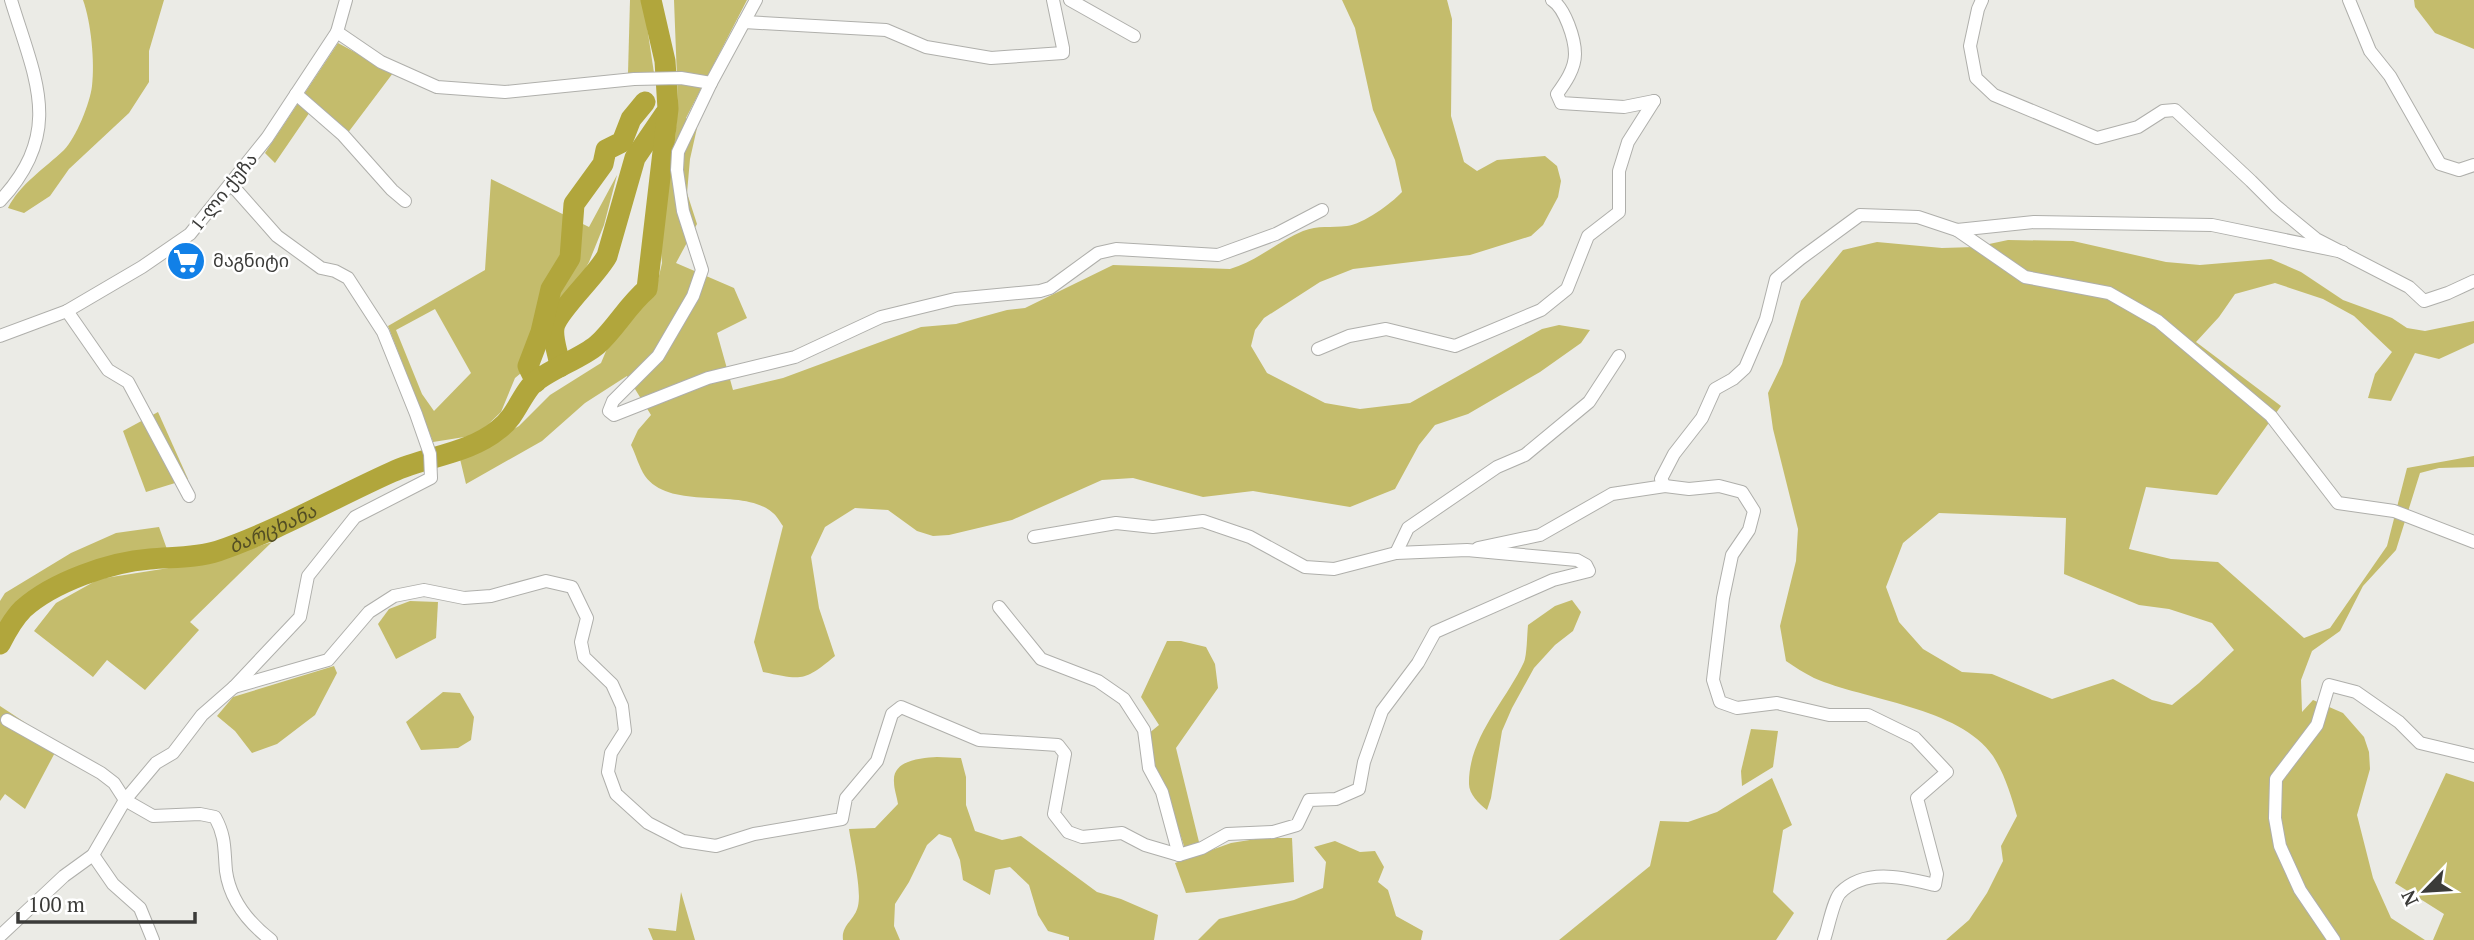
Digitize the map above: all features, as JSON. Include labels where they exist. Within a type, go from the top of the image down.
[{"type":"street","points":[[0,201],[16,184],[32,155],[40,120],[40,94],[11,0]]},
{"type":"street","name":"1-ლი ქუჩა","points":[[0,336],[67,311],[142,267],[190,234],[267,138],[337,32],[346,0]]},
{"type":"street","points":[[756,0],[711,83],[678,152],[677,170],[682,211],[702,270],[693,296],[658,356],[613,401],[609,411],[614,415],[708,378],[795,357],[881,317],[955,299],[1050,288],[1098,253],[1116,250],[1218,255],[1276,234],[1322,210]]},
{"type":"street","points":[[744,22],[886,30],[926,47],[991,58],[1062,54],[1053,0]]},
{"type":"street","points":[[1070,0],[1134,36]]},
{"type":"street","points":[[1318,349],[1349,336],[1386,329],[1455,346],[1541,310],[1567,289],[1588,236],[1619,212],[1619,171],[1629,142],[1654,101],[1623,107],[1561,103],[1557,94],[1569,77],[1575,55],[1566,17],[1559,4],[1552,0]]},
{"type":"street","points":[[1982,0],[1970,46],[1976,78],[1994,95],[2097,138],[2138,127],[2163,111],[2175,110],[2276,206],[2316,239],[2409,287],[2424,300],[2474,281]]},
{"type":"street","points":[[2349,0],[2370,51],[2390,76],[2440,164],[2459,170],[2474,165]]},
{"type":"street","points":[[337,32],[382,62],[438,87],[505,92],[648,79],[681,78],[711,83]]},
{"type":"street","points":[[296,94],[343,135],[405,201]]},
{"type":"street","points":[[0,936],[64,876],[93,855],[125,800],[156,763],[173,753],[202,715],[234,687],[300,617],[308,576],[355,517],[431,478],[430,454],[383,332],[348,278],[321,268],[276,236],[231,184]]},
{"type":"street","points":[[1665,486],[1661,479],[1669,462],[1703,418],[1715,389],[1733,379],[1745,368],[1766,319],[1776,279],[1800,258],[1860,215],[1918,216],[1957,230],[2025,277],[2109,293],[2158,320],[2271,416],[2338,503],[2394,511],[2474,542]]},
{"type":"street","points":[[1957,230],[2034,222],[2212,225],[2343,253]]},
{"type":"street","points":[[67,311],[108,370],[128,382],[190,496]]},
{"type":"street","points":[[1396,553],[1408,528],[1497,467],[1525,455],[1589,402],[1619,356]]},
{"type":"street","points":[[1467,550],[1540,535],[1612,494],[1665,486],[1689,489],[1719,486],[1742,492],[1754,511],[1749,530],[1732,555],[1723,598],[1713,680],[1720,702],[1737,708],[1777,703],[1829,715],[1868,715],[1915,738],[1947,772],[1917,799],[1937,874],[1935,885],[1891,876],[1859,880],[1839,894],[1824,940]]},
{"type":"street","points":[[234,687],[328,660],[369,612],[394,596],[424,590],[464,598],[491,596],[546,581],[572,587],[587,618],[582,642],[584,657],[612,684],[622,706],[625,731],[611,753],[608,772],[616,794],[648,823],[683,841],[716,846],[754,834],[842,819],[846,798],[877,761],[892,714],[901,707],[979,740],[1058,745],[1065,754],[1054,814],[1069,832],[1082,837],[1122,833],[1144,845],[1179,855],[1202,848],[1227,834],[1273,832],[1297,825],[1309,800],[1336,799],[1359,789],[1364,762],[1382,711],[1418,663],[1435,632],[1553,580],[1589,571],[1586,565],[1577,560],[1467,550],[1396,553],[1334,569],[1304,567],[1250,537],[1203,521],[1153,527],[1116,523],[1034,537]]},
{"type":"street","points":[[999,607],[1041,659],[1098,681],[1124,699],[1144,730],[1149,768],[1161,792],[1179,855]]},
{"type":"street","points":[[2334,940],[2300,890],[2280,846],[2275,818],[2276,779],[2317,725],[2329,685],[2356,692],[2399,722],[2420,743],[2474,756]]},
{"type":"street","points":[[7,720],[101,773],[114,783],[125,800],[153,816],[200,814],[215,817],[224,833],[227,874],[233,895],[254,929],[271,940]]},
{"type":"street","points":[[93,855],[113,884],[140,908],[153,940]]},
{"type":"shaded area","points":[[83,0],[164,0],[149,51],[149,82],[129,113],[69,169],[50,196],[24,213],[8,208],[26,184],[69,145],[85,111],[91,93],[93,66],[90,31]]},
{"type":"shaded area","points":[[630,0],[643,0],[654,73],[628,73]]},
{"type":"shaded area","points":[[674,0],[747,0],[686,118],[697,128],[690,159],[687,193],[697,224],[676,263],[734,288],[747,318],[717,333],[733,390],[783,378],[921,327],[956,324],[1007,310],[1025,308],[1113,265],[1230,269],[1303,231],[1354,224],[1376,213],[1402,192],[1395,160],[1373,110],[1355,28],[1342,0],[1447,0],[1452,19],[1451,116],[1464,162],[1477,171],[1497,160],[1545,156],[1557,166],[1561,181],[1558,197],[1543,225],[1531,236],[1470,255],[1353,269],[1320,282],[1264,318],[1255,330],[1251,346],[1267,373],[1325,403],[1360,409],[1410,403],[1542,329],[1559,325],[1590,330],[1581,343],[1540,372],[1468,414],[1435,425],[1419,445],[1395,489],[1350,507],[1253,491],[1203,497],[1133,478],[1102,480],[1012,520],[949,535],[933,536],[917,531],[888,510],[855,508],[825,527],[811,557],[819,608],[835,656],[816,671],[802,677],[763,672],[754,642],[783,526],[774,514],[760,505],[672,493],[657,487],[645,476],[631,445],[638,430],[651,415],[627,376],[585,403],[542,441],[466,484],[460,459],[519,426],[550,395],[601,363],[614,332],[632,318],[656,289],[662,263],[659,229],[663,183],[675,139],[678,105]]},
{"type":"shaded area","points":[[2414,0],[2474,0],[2474,49],[2435,33],[2415,7]]},
{"type":"shaded area","points":[[338,43],[393,73],[347,134],[314,106],[275,163],[265,153]]},
{"type":"shaded area","points":[[617,175],[604,225],[589,262],[575,287],[552,314],[538,359],[515,378],[501,412],[477,435],[433,442],[388,326],[485,270],[491,179],[589,227]],"holes":[[[435,309],[471,373],[434,411],[422,394],[396,330]]]},
{"type":"shaded area","points":[[2008,240],[2073,241],[2166,262],[2200,265],[2271,259],[2301,272],[2343,300],[2392,318],[2407,328],[2425,331],[2474,321],[2474,343],[2439,359],[2415,353],[2391,401],[2368,398],[2375,374],[2392,352],[2354,316],[2323,299],[2275,283],[2235,294],[2196,342],[2281,406],[2217,495],[2146,487],[2129,549],[2171,559],[2218,562],[2304,638],[2330,628],[2387,546],[2407,468],[2474,456],[2474,467],[2439,468],[2420,473],[2396,550],[2363,586],[2340,631],[2312,651],[2301,680],[2302,712],[2313,700],[2343,713],[2364,737],[2369,752],[2370,769],[2357,815],[2373,878],[2391,918],[2425,940],[1946,940],[1969,920],[1987,893],[2003,861],[2001,846],[2017,816],[2010,793],[1993,756],[1978,739],[1958,726],[1910,707],[1835,686],[1814,678],[1786,661],[1780,626],[1796,561],[1798,529],[1773,429],[1768,393],[1782,364],[1801,301],[1843,250],[1877,242],[1942,248],[1975,247]],"holes":[[[1939,513],[2066,518],[2064,574],[2139,605],[2169,609],[2212,623],[2234,650],[2172,705],[2152,700],[2113,679],[2052,699],[1992,674],[1962,672],[1923,649],[1899,622],[1886,587],[1903,543]]]},
{"type":"shaded area","points":[[158,412],[188,479],[146,492],[123,431]]},
{"type":"shaded area","points":[[159,527],[168,552],[96,565],[50,582],[14,611],[0,632],[0,601],[5,593],[71,553],[116,533]]},
{"type":"shaded area","points":[[272,542],[190,622],[199,630],[145,690],[107,660],[93,677],[34,631],[56,603],[99,579],[213,561]]},
{"type":"shaded area","points":[[1572,600],[1581,612],[1573,631],[1555,645],[1534,668],[1502,731],[1487,810],[1469,788],[1470,767],[1481,735],[1524,662],[1528,625],[1555,606]]},
{"type":"shaded area","points":[[410,601],[438,602],[436,638],[396,659],[378,624],[389,609]]},
{"type":"shaded area","points":[[1167,641],[1181,641],[1206,647],[1215,664],[1218,688],[1176,748],[1199,842],[1185,849],[1165,787],[1154,768],[1148,734],[1159,725],[1141,697]]},
{"type":"shaded area","points":[[334,666],[337,673],[315,715],[277,744],[252,753],[235,731],[217,716],[233,697]]},
{"type":"shaded area","points":[[443,692],[460,693],[474,717],[471,740],[458,748],[421,750],[406,722]]},
{"type":"shaded area","points":[[0,706],[59,745],[25,809],[5,794],[0,801]]},
{"type":"shaded area","points":[[1751,729],[1778,731],[1773,767],[1742,786],[1741,771]]},
{"type":"shaded area","points":[[937,757],[961,758],[966,777],[966,805],[975,831],[1002,840],[1021,836],[1097,892],[1158,915],[1154,940],[1069,940],[1069,937],[1048,931],[1038,915],[1029,885],[1010,867],[995,870],[990,895],[963,880],[960,860],[951,838],[939,834],[927,845],[895,904],[894,926],[900,940],[843,940],[844,930],[856,911],[859,899],[849,829],[875,828],[898,804],[894,785],[898,769],[909,762]]},
{"type":"shaded area","points":[[2446,773],[2474,782],[2474,940],[2433,940],[2444,914],[2395,883]]},
{"type":"shaded area","points":[[1772,778],[1792,825],[1783,830],[1773,892],[1794,913],[1776,940],[1559,940],[1650,866],[1660,821],[1688,822],[1717,812]]},
{"type":"shaded area","points":[[1262,838],[1292,838],[1294,882],[1186,893],[1175,863],[1231,843]]},
{"type":"shaded area","points":[[1335,841],[1360,852],[1375,851],[1384,867],[1378,882],[1388,890],[1396,916],[1423,931],[1421,940],[1198,940],[1219,919],[1294,900],[1323,888],[1326,862],[1314,847]]},
{"type":"shaded area","points":[[681,892],[695,940],[653,940],[648,928],[676,931]]},
{"type":"waterway","name":"ბარცხანა","points":[[0,644],[23,609],[66,582],[118,564],[218,551],[285,524],[392,472],[475,444],[504,425],[536,381],[597,345],[647,289],[668,109],[665,61],[651,0]]},
{"type":"waterway","name":"ბარცხანა","points":[[536,382],[528,366],[541,332],[551,289],[570,258],[574,204],[603,164],[606,150],[622,142],[631,119],[645,102]]},
{"type":"waterway","name":"ბარცხანა","points":[[560,367],[554,337],[556,321],[607,256],[635,158],[665,114]]},
{"type":"place","name":"მაგნიტი","points":[[186,261]]}]
